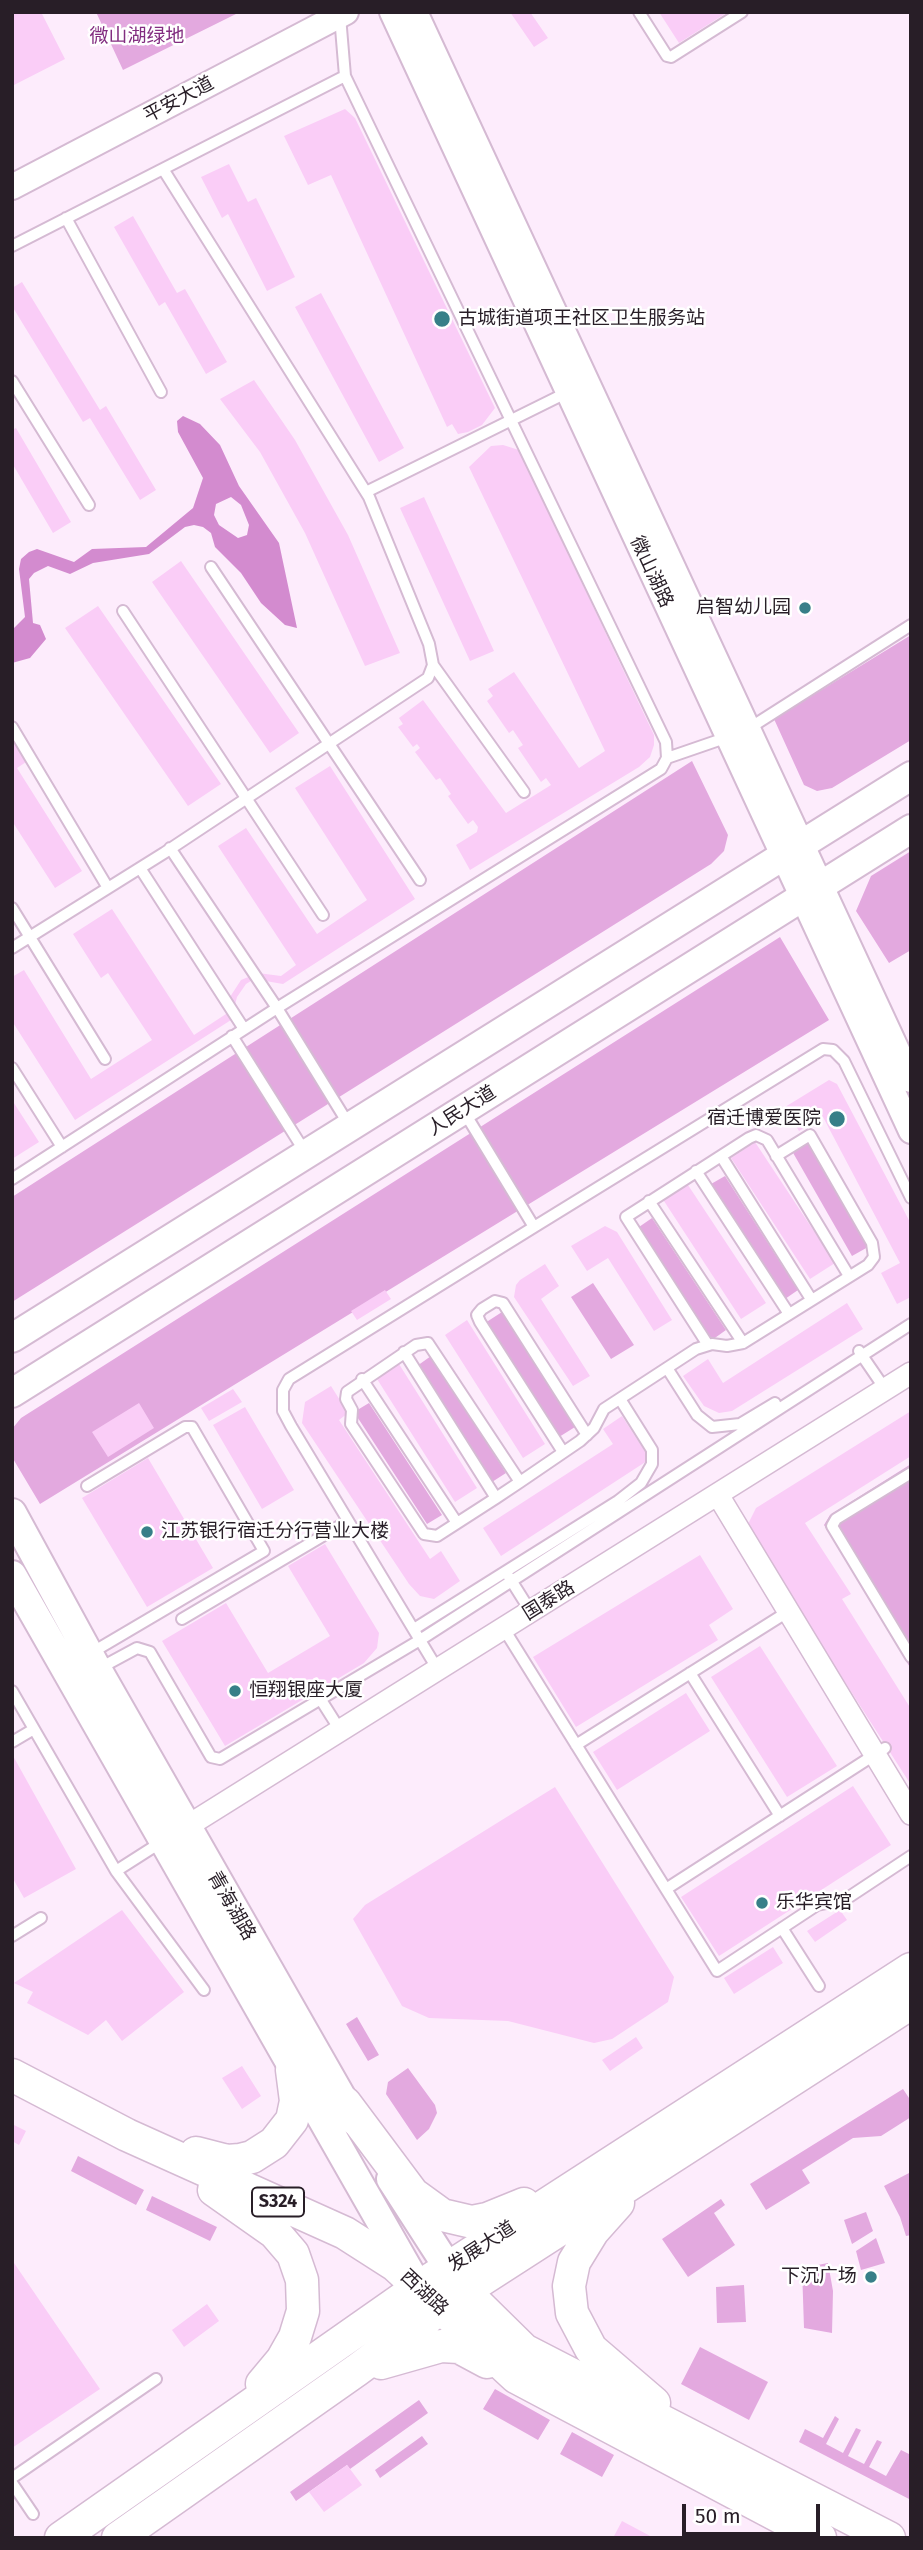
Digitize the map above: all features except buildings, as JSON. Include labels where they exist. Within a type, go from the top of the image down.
[{"type":"main road","points":[[12,1338],[911,776]]},
{"type":"main road","name":"人民大道","points":[[12,1393],[911,829]]},
{"type":"main road","name":"青海湖路","points":[[12,1513],[93,1662],[174,1834],[292,2070],[443,2289]]},
{"type":"main road","name":"青海湖路","points":[[12,1575],[345,2103],[443,2289]]},
{"type":"main road","name":"发展大道","points":[[118,2538],[201,2454],[640,2159],[911,1969]]},
{"type":"main road","name":"发展大道","points":[[640,2159],[911,2003]]},
{"type":"main road","points":[[127,2135],[227,2161],[252,2157],[274,2143],[292,2120],[296,2101],[292,2070]]},
{"type":"main road","name":"西湖路","points":[[17,2083],[345,2233],[395,2265],[443,2289],[523,2350],[889,2538]]},
{"type":"main road","points":[[345,2103],[413,2194],[442,2215],[466,2222],[487,2219],[640,2159]]},
{"type":"main road","points":[[127,2135],[249,2213],[275,2233],[293,2254],[302,2280],[303,2311],[295,2337],[282,2360],[243,2402],[201,2454]]},
{"type":"main road","points":[[640,2159],[574,2262],[569,2286],[572,2314],[592,2348],[609,2367],[723,2452]]},
{"type":"main road","name":"发展大道","points":[[61,2538],[201,2454],[357,2370],[443,2289]]},
{"type":"main road","name":"西湖路","points":[[443,2289],[516,2377],[820,2538]]},
{"type":"main road","points":[[357,2370],[441,2346],[459,2347],[516,2377]]},
{"type":"street","name":"微山湖路","points":[[392,12],[577,387],[792,851],[911,1131]]},
{"type":"street","name":"微山湖路","points":[[415,12],[577,387]]},
{"type":"street","name":"平安大道","points":[[12,187],[343,14]]},
{"type":"street","name":"微山湖路","points":[[810,892],[911,1080]]},
{"type":"street","name":"国泰路","points":[[174,1834],[911,1373]]},
{"type":"street","points":[[718,1495],[880,1751],[911,1814]]},
{"type":"lane","points":[[639,12],[667,56],[671,57],[742,12]]},
{"type":"lane","points":[[12,1179],[276,1008],[661,769],[667,758],[666,742],[345,76],[343,14]]},
{"type":"lane","points":[[12,246],[345,76]]},
{"type":"lane","points":[[163,169],[366,492],[429,645],[433,665],[524,792]]},
{"type":"lane","points":[[66,218],[161,392]]},
{"type":"lane","points":[[12,382],[89,505]]},
{"type":"lane","points":[[366,492],[577,387]]},
{"type":"lane","points":[[211,567],[331,742],[420,880]]},
{"type":"lane","points":[[123,611],[323,915]]},
{"type":"lane","points":[[667,758],[737,733],[911,625]]},
{"type":"lane","points":[[12,948],[170,848],[428,678],[433,665]]},
{"type":"lane","points":[[12,727],[108,888]]},
{"type":"lane","points":[[170,848],[276,1008],[350,1127]]},
{"type":"lane","points":[[139,868],[244,1029]]},
{"type":"lane","points":[[12,908],[106,1059]]},
{"type":"lane","points":[[232,1036],[306,1154]]},
{"type":"lane","points":[[438,1670],[283,1411],[281,1397],[284,1384],[823,1049],[839,1054],[844,1061],[911,1198]]},
{"type":"lane","points":[[12,1068],[62,1147]]},
{"type":"lane","points":[[463,1111],[534,1227]]},
{"type":"lane","points":[[520,1482],[432,1345],[420,1343],[362,1379],[347,1392],[346,1399],[352,1410],[350,1422],[424,1534],[437,1536],[520,1482],[587,1435],[604,1409],[667,1368],[708,1345],[743,1343],[849,1276],[874,1257],[872,1243],[810,1135],[776,1156]]},
{"type":"lane","points":[[708,1345],[627,1221],[628,1214],[756,1136],[767,1140],[849,1276]]},
{"type":"lane","points":[[721,1156],[811,1299]]},
{"type":"lane","points":[[696,1171],[789,1314]]},
{"type":"lane","points":[[649,1201],[743,1343]]},
{"type":"lane","points":[[563,1452],[480,1322],[477,1315],[482,1308],[495,1301],[503,1303],[587,1435]]},
{"type":"lane","points":[[414,1629],[509,1576],[861,1353],[911,1318]]},
{"type":"lane","points":[[667,1368],[704,1422],[712,1427],[729,1428],[746,1421],[911,1324]]},
{"type":"lane","points":[[404,1352],[496,1497]]},
{"type":"lane","points":[[861,1353],[884,1390]]},
{"type":"lane","points":[[362,1379],[457,1523]]},
{"type":"lane","points":[[93,1662],[137,1648],[150,1652],[211,1757],[217,1760],[420,1640],[547,1546],[632,1491],[647,1474],[652,1451],[620,1399]]},
{"type":"lane","points":[[87,1486],[186,1427],[192,1427],[264,1551],[108,1646],[93,1662]]},
{"type":"lane","points":[[911,1473],[836,1519],[832,1526],[911,1657]]},
{"type":"lane","points":[[182,1619],[348,1521]]},
{"type":"lane","points":[[509,1576],[531,1612]]},
{"type":"lane","points":[[576,1745],[789,1611]]},
{"type":"lane","points":[[504,1629],[717,1971],[817,1905],[846,1899],[911,1856]]},
{"type":"lane","points":[[690,1673],[780,1816]]},
{"type":"lane","points":[[12,1691],[116,1871],[204,1990]]},
{"type":"lane","points":[[321,1700],[340,1730]]},
{"type":"lane","points":[[12,1742],[34,1729]]},
{"type":"lane","points":[[666,1889],[880,1751]]},
{"type":"lane","points":[[116,1871],[174,1834]]},
{"type":"lane","points":[[12,1936],[41,1918]]},
{"type":"lane","points":[[782,1928],[819,1986]]},
{"type":"lane","points":[[33,2514],[12,2481],[156,2379]]},
{"type":"green space","name":"微山湖绿地","points":[[96,12],[240,12],[123,70]]},
{"type":"green space","points":[[911,635],[911,740],[832,788],[817,791],[804,785],[774,719]]},
{"type":"green space","points":[[692,761],[728,835],[724,851],[711,864],[12,1302],[12,1197]]},
{"type":"green space","points":[[911,851],[911,950],[889,963],[856,911],[871,876]]},
{"type":"green space","points":[[780,937],[829,1020],[40,1504],[12,1457],[12,1429],[21,1418]]},
{"type":"green space","points":[[807,1142],[868,1247],[852,1256],[792,1151]]},
{"type":"green space","points":[[725,1176],[798,1290],[785,1299],[711,1184]]},
{"type":"green space","points":[[652,1218],[726,1330],[712,1340],[639,1227]]},
{"type":"green space","points":[[593,1283],[634,1345],[611,1359],[571,1297]]},
{"type":"green space","points":[[502,1312],[575,1427],[559,1437],[485,1323]]},
{"type":"green space","points":[[431,1356],[506,1473],[492,1482],[417,1366]]},
{"type":"green space","points":[[369,1403],[442,1515],[427,1524],[354,1412]]},
{"type":"green space","points":[[911,1464],[911,1669],[824,1525],[830,1515]]},
{"type":"green space","points":[[357,2017],[379,2055],[368,2061],[346,2024]]},
{"type":"green space","points":[[408,2068],[435,2105],[437,2113],[429,2129],[417,2140],[386,2094],[388,2082]]},
{"type":"green space","points":[[903,2089],[911,2101],[911,2117],[881,2136],[853,2138],[802,2170],[810,2183],[766,2210],[750,2184]]},
{"type":"green space","points":[[78,2156],[144,2190],[136,2205],[71,2171]]},
{"type":"green space","points":[[911,2172],[911,2235],[906,2236],[900,2217],[884,2186]]},
{"type":"green space","points":[[152,2196],[217,2227],[210,2241],[146,2210]]},
{"type":"green space","points":[[721,2199],[725,2205],[714,2213],[735,2245],[688,2277],[662,2239]]},
{"type":"green space","points":[[866,2212],[873,2231],[852,2244],[844,2220]]},
{"type":"green space","points":[[876,2238],[885,2263],[861,2270],[856,2251]]},
{"type":"green space","points":[[828,2263],[833,2291],[832,2333],[804,2328],[802,2268]]},
{"type":"green space","points":[[744,2285],[746,2322],[717,2323],[716,2287]]},
{"type":"green space","points":[[700,2347],[768,2382],[749,2420],[681,2384]]},
{"type":"green space","points":[[495,2389],[550,2420],[538,2440],[483,2409]]},
{"type":"green space","points":[[419,2400],[428,2413],[350,2469],[347,2465],[296,2501],[290,2492]]},
{"type":"green space","points":[[835,2416],[839,2419],[826,2444],[843,2453],[856,2428],[861,2430],[848,2456],[864,2464],[877,2440],[882,2442],[869,2467],[886,2476],[901,2450],[911,2455],[911,2500],[799,2442],[805,2429],[823,2438]]},
{"type":"green space","points":[[572,2432],[614,2455],[602,2477],[560,2454]]},
{"type":"green space","points":[[422,2436],[428,2444],[380,2478],[375,2470]]},
{"type":"shaded area","points":[[183,416],[200,424],[220,445],[239,486],[279,543],[297,628],[285,625],[261,603],[241,573],[215,547],[211,533],[194,525],[185,527],[149,554],[93,563],[70,574],[48,566],[34,573],[29,579],[33,623],[40,625],[46,639],[30,658],[12,663],[12,630],[25,617],[19,569],[21,559],[29,552],[37,549],[74,562],[92,549],[146,547],[193,508],[203,478],[178,432],[177,421]],"holes":[[[231,497],[241,505],[249,525],[247,535],[238,538],[219,525],[214,515],[216,504]]]},
{"type":"place","name":"古城街道项王社区卫生服务站","points":[[442,319]]},
{"type":"place","name":"启智幼儿园","points":[[805,608]]},
{"type":"place","name":"宿迁博爱医院","points":[[837,1119]]},
{"type":"place","name":"江苏银行宿迁分行营业大楼","points":[[147,1532]]},
{"type":"place","name":"恒翔银座大厦","points":[[235,1691]]},
{"type":"place","name":"乐华宾馆","points":[[762,1903]]},
{"type":"place","name":"下沉广场","points":[[871,2277]]}]
